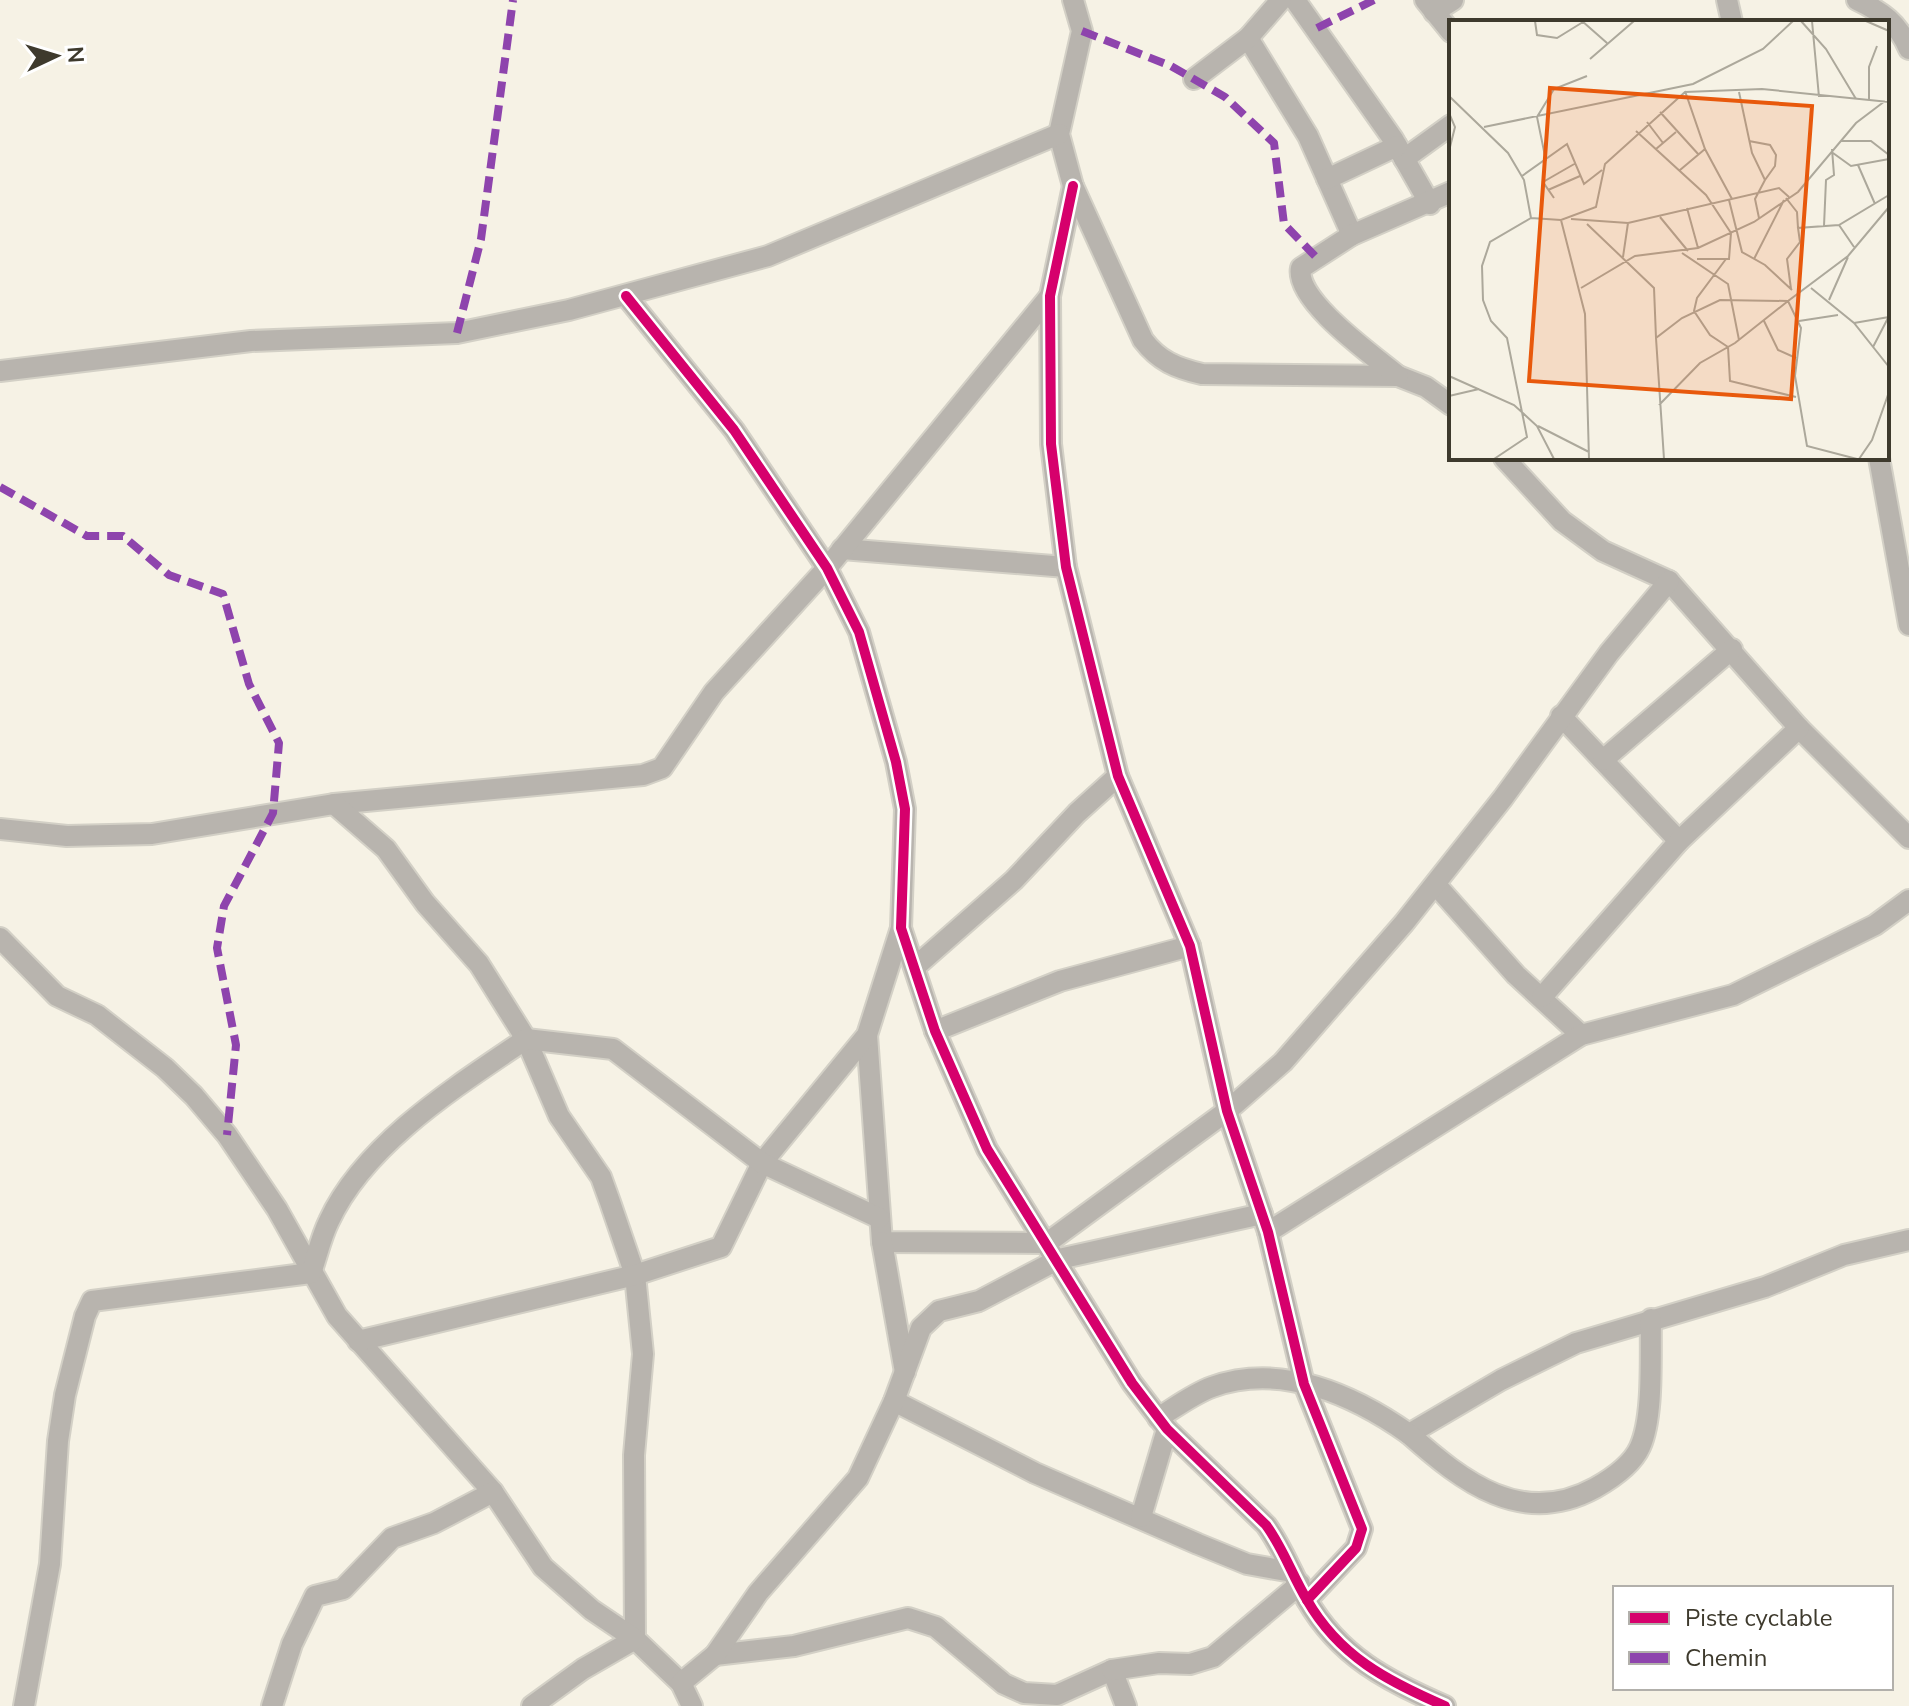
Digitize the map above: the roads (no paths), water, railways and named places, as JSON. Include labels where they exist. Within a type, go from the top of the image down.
[{"type":"street","points":[[1073,0],[1082,31],[1059,134],[1073,186],[1143,340],[1155,356],[1177,368],[1202,374],[1398,376]]},
{"type":"street","points":[[1194,79],[1248,38],[1281,0]]},
{"type":"street","points":[[1295,0],[1401,152],[1430,204]]},
{"type":"street","points":[[1449,30],[1430,6],[1453,0]]},
{"type":"street","points":[[1727,0],[1732,20]]},
{"type":"street","points":[[1857,0],[1901,30],[1909,49]]},
{"type":"street","points":[[1248,38],[1285,94],[1352,235]]},
{"type":"street","points":[[1327,179],[1401,152],[1449,126]]},
{"type":"street","points":[[0,371],[251,341],[457,333],[626,296],[768,256],[1059,134]]},
{"type":"street","points":[[715,1655],[794,1646],[908,1618],[936,1627],[1004,1684],[1024,1693],[1057,1695],[1112,1670],[1159,1663],[1190,1664],[1213,1657],[1300,1585],[1356,1548],[1362,1529],[1304,1384],[1265,1223],[1227,1111],[1190,946],[1118,776],[1066,567],[1051,444],[1050,296],[1073,186]]},
{"type":"street","points":[[1449,193],[1430,204],[1352,235],[1315,256],[1301,268],[1300,279],[1327,316],[1398,376],[1426,387],[1449,404]]},
{"type":"street","points":[[626,296],[734,430],[827,568],[859,632],[896,762],[905,809],[901,928],[867,1035],[879,1218],[905,1372]]},
{"type":"street","points":[[0,829],[67,836],[152,834],[334,804],[656,772],[714,692],[827,568],[1050,296]]},
{"type":"street","points":[[1506,460],[1562,521],[1603,551],[1669,581],[1799,728],[1909,838]]},
{"type":"street","points":[[1879,460],[1909,625]]},
{"type":"street","points":[[842,549],[1066,567]]},
{"type":"street","points":[[681,1683],[715,1655],[758,1593],[858,1478],[894,1401],[921,1328],[929,1318],[939,1311],[979,1301],[1053,1251],[1283,1062],[1436,885],[1561,716],[1669,581]]},
{"type":"street","points":[[1603,760],[1732,649]]},
{"type":"street","points":[[1561,716],[1679,841]]},
{"type":"street","points":[[1542,997],[1679,841],[1799,728]]},
{"type":"street","points":[[915,967],[1014,880],[1077,813],[1118,776]]},
{"type":"street","points":[[334,804],[386,849],[425,903],[479,964],[526,1039],[559,1116],[601,1177],[635,1275],[643,1354],[634,1455],[635,1639]]},
{"type":"street","points":[[1436,885],[1516,975],[1581,1035]]},
{"type":"street","points":[[882,1242],[1053,1251],[1265,1223],[1581,1035],[1733,995],[1875,925],[1909,900]]},
{"type":"street","points":[[901,928],[935,1031],[987,1149],[1132,1383],[1163,1423],[1266,1525],[1279,1543],[1300,1585],[1348,1654],[1445,1706]]},
{"type":"street","points":[[0,938],[57,996],[105,1021],[165,1068],[194,1096],[227,1135],[277,1209],[337,1316],[493,1492],[543,1567],[592,1610],[635,1639],[681,1683],[692,1706]]},
{"type":"street","points":[[935,1031],[1060,981],[1190,946]]},
{"type":"street","points":[[358,1341],[635,1275],[721,1247],[762,1163],[867,1035]]},
{"type":"street","points":[[311,1273],[329,1220],[356,1180],[379,1154],[444,1095],[526,1039],[613,1049],[762,1163],[879,1218]]},
{"type":"street","points":[[1409,1434],[1564,1349],[1651,1319],[1765,1287],[1844,1255],[1909,1240]]},
{"type":"street","points":[[24,1706],[50,1564],[60,1426],[88,1307],[99,1297],[311,1273]]},
{"type":"street","points":[[1141,1517],[1163,1423],[1195,1394],[1220,1385],[1278,1380],[1304,1384],[1357,1400],[1409,1434],[1470,1483],[1505,1498],[1522,1504],[1543,1504],[1578,1497],[1607,1481],[1638,1451],[1646,1411],[1651,1319]]},
{"type":"street","points":[[894,1401],[1035,1473],[1300,1585]]},
{"type":"street","points":[[272,1706],[292,1644],[315,1596],[343,1589],[392,1538],[434,1523],[493,1492]]},
{"type":"street","points":[[532,1706],[583,1669],[635,1639]]},
{"type":"street","points":[[1112,1670],[1126,1706]]}]
